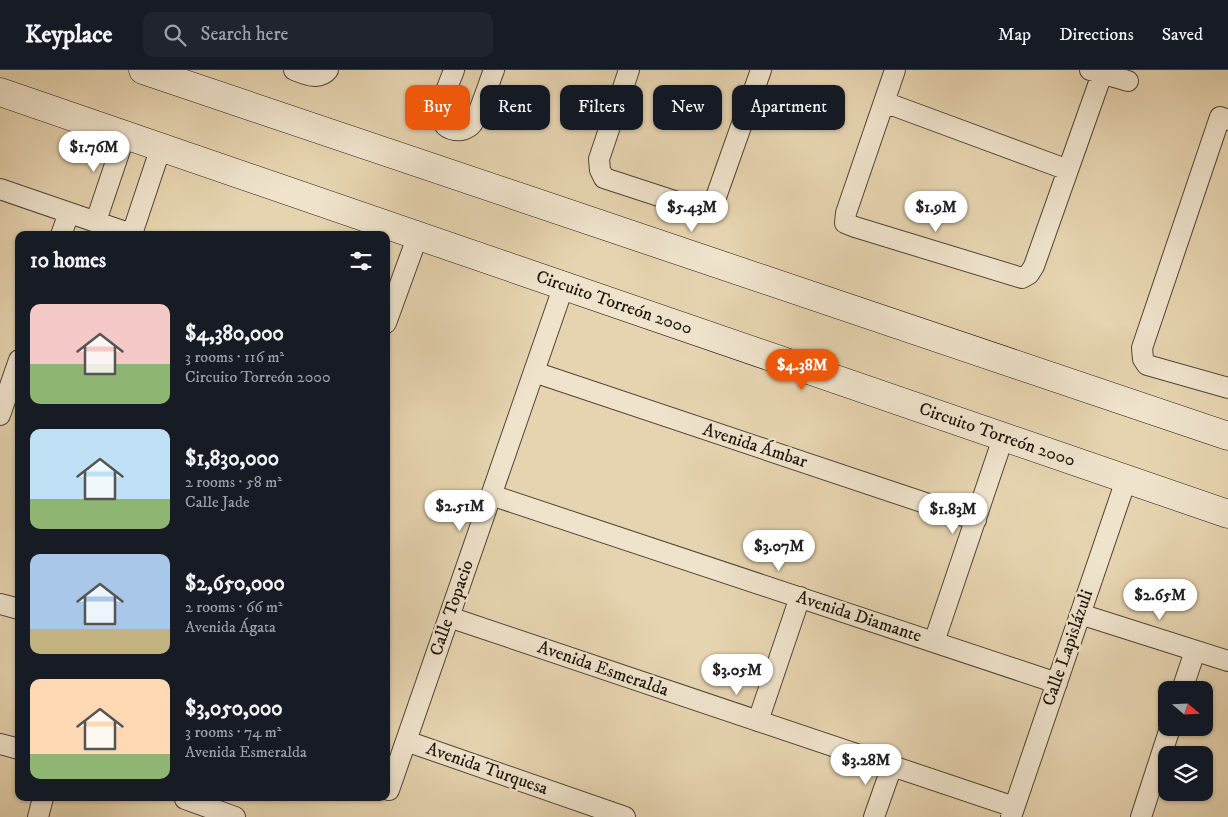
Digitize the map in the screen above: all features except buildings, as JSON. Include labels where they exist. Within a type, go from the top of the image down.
[{"type":"main road","points":[[143,70],[1228,436]]},
{"type":"main road","name":"Circuito Torreón 2000","points":[[0,92],[161,147],[386,231]]},
{"type":"main road","name":"Circuito Torreón 2000","points":[[390,232],[418,235],[1228,514]]},
{"type":"street","points":[[294,70],[312,77],[321,76],[328,70]]},
{"type":"street","points":[[454,70],[440,112],[442,122],[446,127],[454,130],[464,130],[474,122],[494,70]]},
{"type":"street","points":[[629,70],[599,159],[600,170],[604,178],[705,211],[710,208],[716,197],[761,70]]},
{"type":"street","points":[[895,70],[846,213],[845,223],[1022,278],[1029,274],[1034,266],[1068,170],[1096,72],[1128,81]]},
{"type":"street","points":[[884,102],[1068,170]]},
{"type":"street","points":[[1228,120],[1220,117],[1142,348],[1143,359],[1147,365],[1228,388]]},
{"type":"street","points":[[96,221],[125,135]]},
{"type":"street","points":[[134,231],[161,147]]},
{"type":"street","points":[[0,188],[122,231]]},
{"type":"street","points":[[62,231],[69,212]]},
{"type":"street","points":[[390,312],[418,235]]},
{"type":"street","name":"Calle Topacio","points":[[390,787],[564,285]]},
{"type":"street","points":[[0,415],[15,372]]},
{"type":"street","name":"Avenida Ámbar","points":[[534,372],[976,520]]},
{"type":"street","points":[[934,642],[1003,438]]},
{"type":"street","name":"Calle Lapislázuli","points":[[1012,812],[1126,480]]},
{"type":"street","name":"Avenida Diamante","points":[[491,494],[1056,683]]},
{"type":"street","points":[[758,721],[800,597]]},
{"type":"street","points":[[0,604],[15,608]]},
{"type":"street","points":[[1080,614],[1228,661]]},
{"type":"street","name":"Avenida Esmeralda","points":[[448,617],[892,766],[1012,812]]},
{"type":"street","points":[[1185,681],[1195,651]]},
{"type":"street","points":[[1141,817],[1167,736]]},
{"type":"street","name":"Avenida Turquesa","points":[[406,741],[626,817]]},
{"type":"street","points":[[0,744],[15,748]]},
{"type":"street","points":[[874,817],[892,766]]},
{"type":"street","points":[[38,817],[42,801]]},
{"type":"street","points":[[183,805],[209,807],[235,817]]}]
